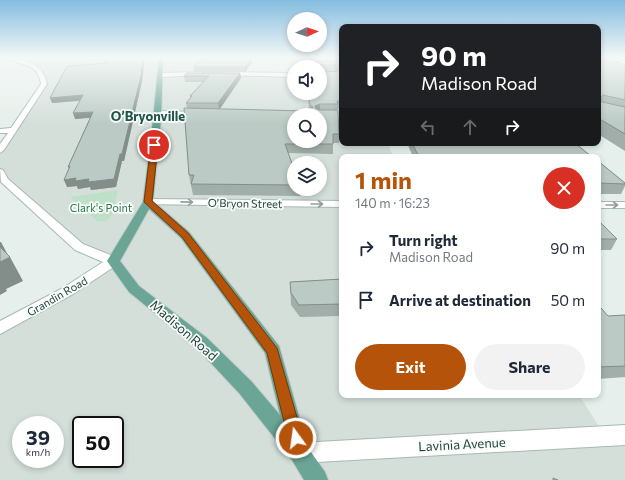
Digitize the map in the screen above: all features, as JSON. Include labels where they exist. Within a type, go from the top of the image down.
[{"type":"main road","points":[[113,261],[148,202],[160,80]]},
{"type":"main road","name":"Madison Road","points":[[148,202],[185,235],[273,351],[299,453]]},
{"type":"main road","name":"Madison Road","points":[[113,261],[134,289],[151,301],[200,342],[245,387],[299,453],[317,480]]},
{"type":"street","points":[[0,150],[44,84],[44,80]]},
{"type":"street","points":[[157,114],[204,114]]},
{"type":"street","points":[[327,115],[339,115]]},
{"type":"street","points":[[0,131],[14,130]]},
{"type":"street","points":[[0,172],[4,180],[79,247],[113,261]]},
{"type":"street","name":"O’Bryon Street","points":[[148,202],[339,204]]},
{"type":"street","points":[[601,205],[625,205]]},
{"type":"street","name":"Grandin Road","points":[[0,328],[68,291],[113,261]]},
{"type":"street","name":"Lavinia Avenue","points":[[299,453],[625,435]]},
{"type":"shaded area","points":[[43,80],[287,80],[287,100],[321,100],[321,108],[287,108],[287,148],[327,148],[327,115],[339,115],[339,146],[389,146],[392,154],[339,154],[339,398],[581,398],[605,436],[625,435],[625,480],[0,480],[0,328],[113,261],[79,247],[1,176],[0,150],[44,84]]},
{"type":"green space","name":"Clark's Point","points":[[118,190],[111,217],[103,222],[97,221],[70,197]]},
{"type":"building","points":[[59,80],[140,80],[122,154],[120,154],[114,179],[88,182],[89,179],[75,181],[76,178],[64,180],[70,166],[68,167],[93,112],[73,113],[83,95],[50,98]]},
{"type":"building","points":[[205,80],[235,80],[218,103],[186,103],[192,96],[190,96]]},
{"type":"building","points":[[327,80],[339,80],[338,104],[320,104],[315,106],[315,108],[311,108],[313,107],[309,104],[309,100],[327,100]]},
{"type":"building","points":[[601,80],[625,80],[625,100],[603,95],[601,97]]},
{"type":"building","points":[[601,97],[602,102],[625,107],[625,134],[601,120]]},
{"type":"building","points":[[184,108],[287,110],[287,144],[285,144],[289,156],[287,156],[287,185],[191,184],[194,175],[189,175]]},
{"type":"building","points":[[327,110],[338,110],[339,134],[333,134],[333,144],[327,144]]},
{"type":"building","points":[[414,146],[579,146],[588,154],[418,154]]},
{"type":"building","points":[[601,163],[625,183],[601,183]]},
{"type":"building","points":[[601,223],[617,239],[601,239]]},
{"type":"building","points":[[0,247],[10,257],[0,262]]},
{"type":"building","points":[[339,279],[339,304],[299,305],[291,293],[290,282]]},
{"type":"building","points":[[601,308],[608,316],[625,315],[625,366],[601,367]]},
{"type":"district","name":"O’Bryonville","points":[[148,116]]},
{"type":"route","points":[[154,145],[148,202],[185,235],[273,351],[296,438]]}]
